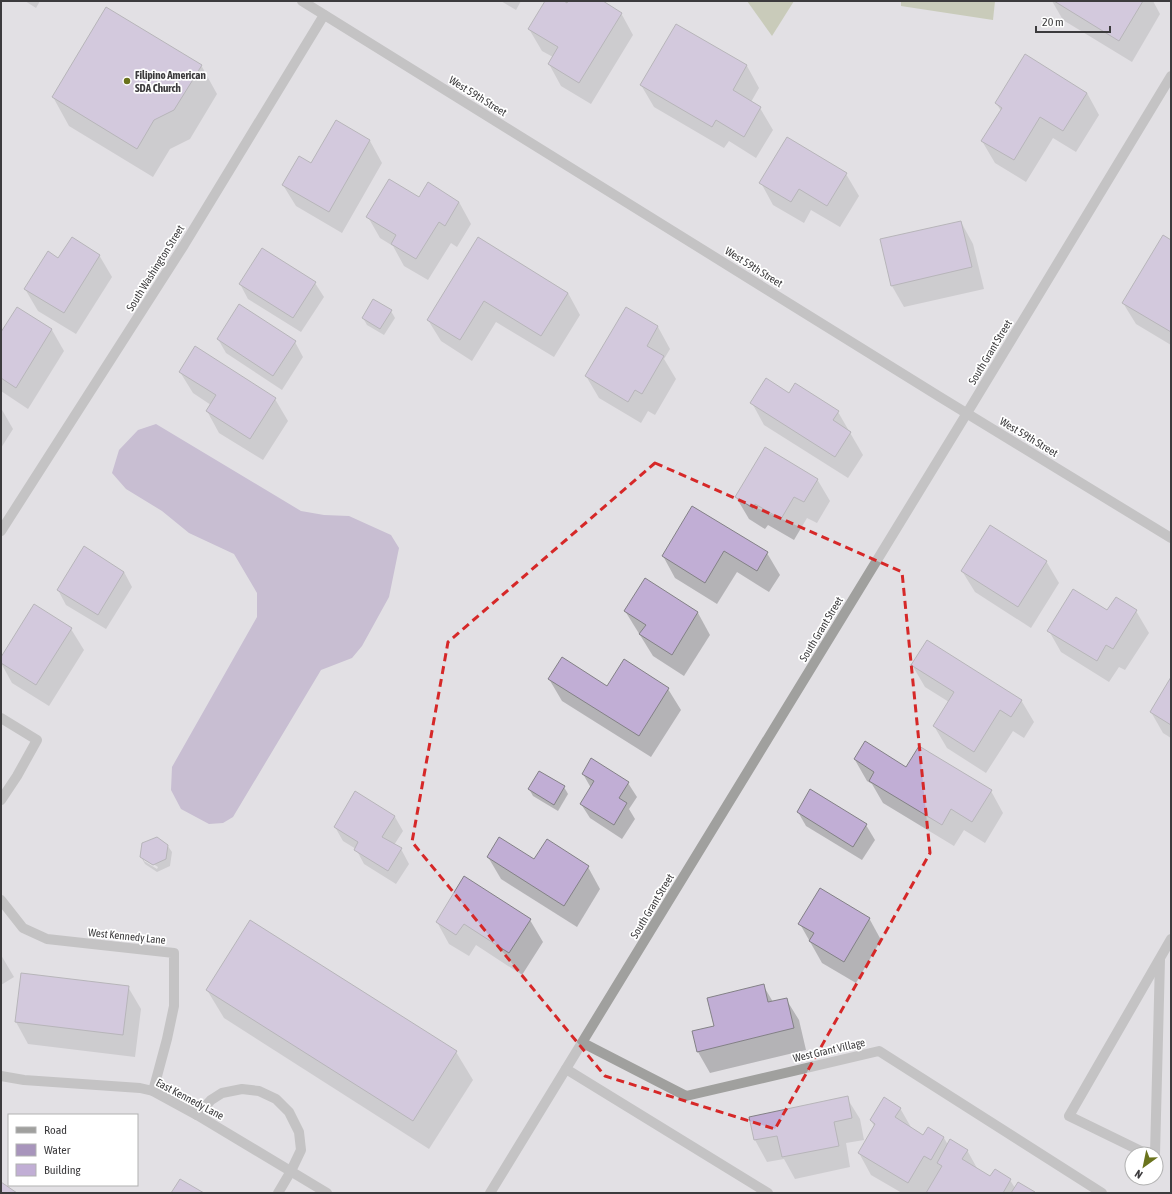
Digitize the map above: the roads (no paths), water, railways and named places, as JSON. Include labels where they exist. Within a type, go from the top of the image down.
[{"type":"street","name":"West 59th Street","points":[[302,1],[1171,538]]},
{"type":"street","name":"South Washington Street","points":[[1,531],[184,245],[324,14]]},
{"type":"street","name":"South Grant Street","points":[[490,1193],[583,1043],[1171,76]]},
{"type":"street","points":[[1,718],[37,740],[17,776],[1,800]]},
{"type":"street","name":"West Kennedy Lane","points":[[1,900],[22,928],[47,939],[174,952],[174,1006],[168,1039],[153,1091]]},
{"type":"street","points":[[1131,1146],[1069,1116],[1171,939]]},
{"type":"street","points":[[1155,1146],[1160,958]]},
{"type":"street","name":"West Grant Village","points":[[583,1043],[686,1096],[879,1051],[1102,1193]]},
{"type":"street","points":[[566,1069],[768,1193]]},
{"type":"street","name":"East Kennedy Lane","points":[[1,1076],[24,1080],[140,1088],[153,1091],[197,1115],[327,1193]]},
{"type":"street","points":[[197,1115],[211,1100],[222,1093],[242,1089],[259,1091],[276,1099],[289,1112],[299,1132],[301,1150],[291,1172],[278,1193]]},
{"type":"water","points":[[156,424],[301,511],[324,515],[349,516],[391,535],[399,548],[389,597],[362,646],[352,658],[321,670],[233,817],[223,823],[209,824],[181,809],[171,790],[172,767],[257,617],[257,593],[234,554],[189,533],[162,511],[126,489],[112,473],[119,450],[138,430]]},
{"type":"place","name":"Filipino American SDA Church","points":[[127,81]]}]
